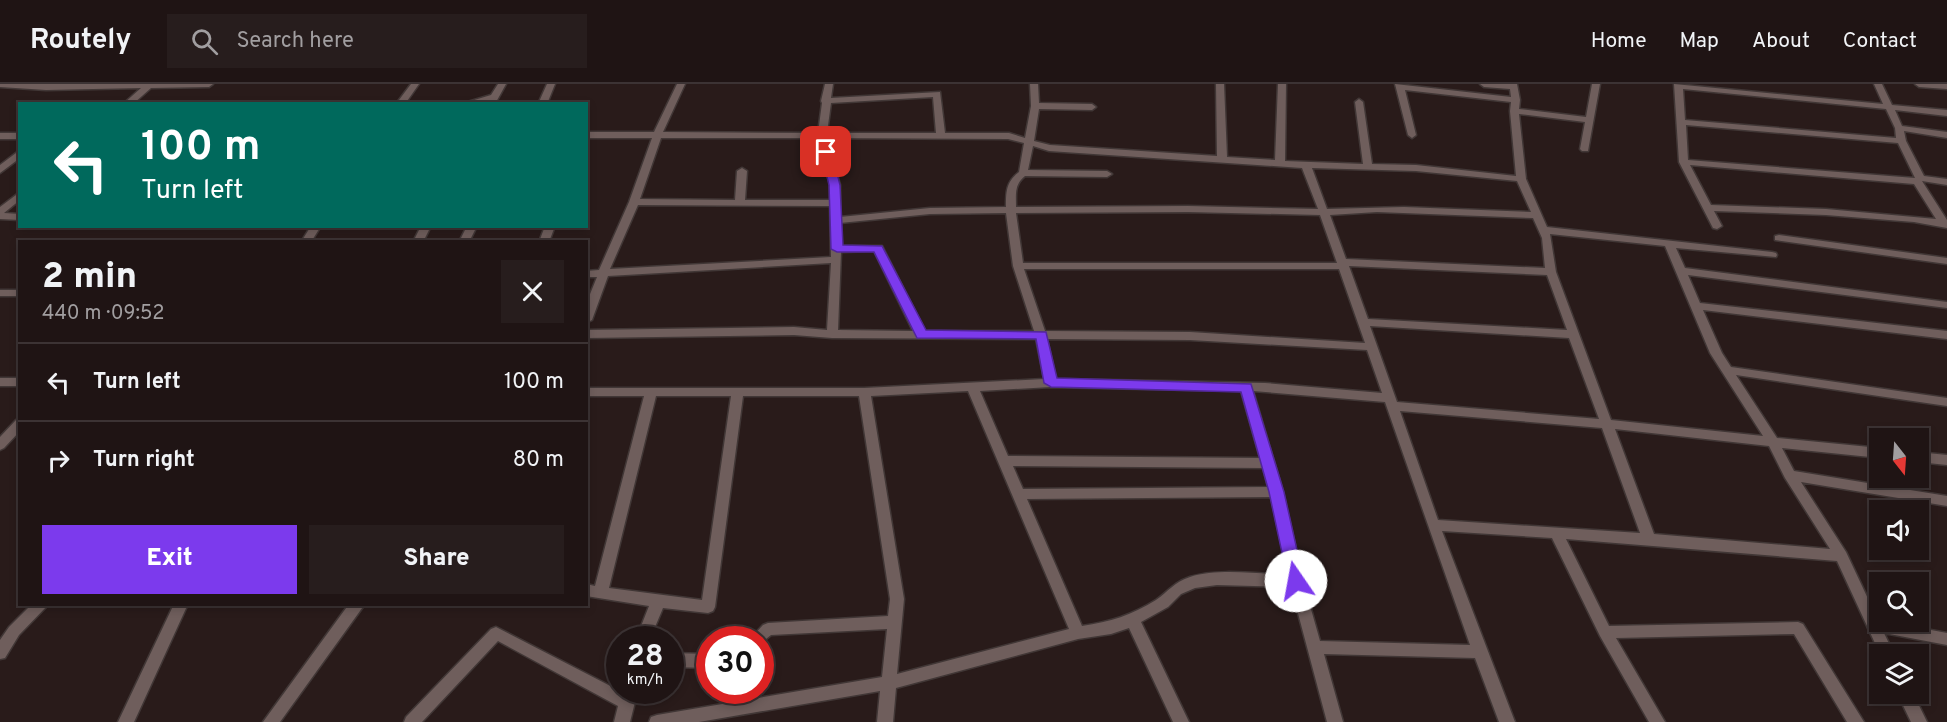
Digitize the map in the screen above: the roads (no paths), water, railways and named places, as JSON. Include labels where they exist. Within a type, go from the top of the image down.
[{"type":"street","points":[[0,84],[49,86],[209,84]]},
{"type":"street","points":[[129,102],[150,84]]},
{"type":"street","points":[[402,102],[415,84]]},
{"type":"street","points":[[493,100],[502,84]]},
{"type":"street","points":[[543,102],[551,84]]},
{"type":"street","points":[[588,315],[634,202],[657,135],[681,84]]},
{"type":"street","points":[[829,84],[822,135],[835,185],[837,254],[832,334]]},
{"type":"street","points":[[1023,173],[1035,106],[1034,84]]},
{"type":"street","points":[[1280,163],[1282,84]]},
{"type":"street","points":[[1485,84],[1513,86],[1521,179],[1544,230],[1551,272],[1649,539]]},
{"type":"street","points":[[1585,149],[1596,84]]},
{"type":"street","points":[[1878,84],[1899,128],[1901,141],[1945,226]]},
{"type":"street","points":[[1919,84],[1947,86]]},
{"type":"street","points":[[1218,85],[1222,159]]},
{"type":"street","points":[[1412,135],[1400,85],[1516,100]]},
{"type":"street","points":[[1717,226],[1684,162],[1678,85],[1889,109],[1947,113]]},
{"type":"street","points":[[825,101],[937,94],[941,135]]},
{"type":"street","points":[[1359,102],[1368,167]]},
{"type":"street","points":[[1035,106],[1092,107]]},
{"type":"street","points":[[1514,111],[1590,120]]},
{"type":"street","points":[[1681,122],[1901,141]]},
{"type":"street","points":[[1899,128],[1947,135]]},
{"type":"street","points":[[588,135],[1009,136],[1050,148],[1306,165],[1416,168],[1521,179]]},
{"type":"street","points":[[0,136],[18,136]]},
{"type":"street","points":[[0,170],[18,155]]},
{"type":"street","points":[[1684,162],[1947,182]]},
{"type":"street","points":[[1306,165],[1365,322],[1479,652],[1507,722]]},
{"type":"street","points":[[740,202],[742,171]]},
{"type":"street","points":[[1051,383],[1041,335],[1018,266],[1011,210],[1011,188],[1014,180],[1023,173],[1107,174]]},
{"type":"street","points":[[0,214],[18,197]]},
{"type":"street","points":[[634,202],[835,203]]},
{"type":"street","points":[[1708,208],[1778,208],[1860,212],[1945,226]]},
{"type":"street","points":[[836,220],[930,211],[1011,210],[1188,209],[1324,212],[1426,210],[1537,215]]},
{"type":"street","points":[[0,214],[18,217]]},
{"type":"street","points":[[1544,230],[1772,255]]},
{"type":"street","points":[[1779,238],[1947,261]]},
{"type":"street","points":[[1670,245],[1716,353],[1773,442],[1790,475],[1841,556],[1869,617]]},
{"type":"street","points":[[588,274],[837,254],[878,248],[921,335]]},
{"type":"street","points":[[1018,266],[1343,264],[1551,272]]},
{"type":"street","points":[[1681,271],[1947,305]]},
{"type":"street","points":[[0,293],[18,293]]},
{"type":"street","points":[[1695,306],[1947,335]]},
{"type":"street","points":[[1365,322],[1573,334]]},
{"type":"street","points":[[588,334],[794,331],[832,334],[1190,336],[1373,347]]},
{"type":"street","points":[[1727,370],[1947,402]]},
{"type":"street","points":[[0,382],[18,382]]},
{"type":"street","points":[[588,392],[864,392],[1051,383],[1246,387],[1869,452]]},
{"type":"street","points":[[972,386],[1078,633]]},
{"type":"street","points":[[1246,387],[1276,492],[1296,581],[1335,722]]},
{"type":"street","points":[[651,392],[594,591],[708,607],[738,393]]},
{"type":"street","points":[[864,392],[897,599],[885,722]]},
{"type":"street","points":[[0,445],[18,425]]},
{"type":"street","points":[[1929,458],[1947,460]]},
{"type":"street","points":[[1005,460],[1268,463]]},
{"type":"street","points":[[1790,475],[1947,501]]},
{"type":"street","points":[[1019,494],[1276,492]]},
{"type":"street","points":[[1434,525],[1649,539],[1841,556]]},
{"type":"street","points":[[1557,534],[1605,632],[1657,722]]},
{"type":"street","points":[[657,722],[889,683],[1078,633],[1111,628],[1133,620],[1163,603],[1176,590],[1193,582],[1218,579],[1296,581]]},
{"type":"street","points":[[648,626],[658,601]]},
{"type":"street","points":[[0,653],[14,631],[40,606]]},
{"type":"street","points":[[126,722],[180,606]]},
{"type":"street","points":[[271,722],[357,606]]},
{"type":"street","points":[[1133,620],[1180,722]]},
{"type":"street","points":[[774,629],[894,622]]},
{"type":"street","points":[[1605,632],[1798,628],[1856,722]]},
{"type":"street","points":[[1907,632],[1947,639]]},
{"type":"street","points":[[412,722],[495,633],[606,685]]},
{"type":"street","points":[[1315,647],[1479,652]]},
{"type":"street","points":[[622,722],[627,704]]},
{"type":"street","points":[[1910,704],[1919,722]]}]
